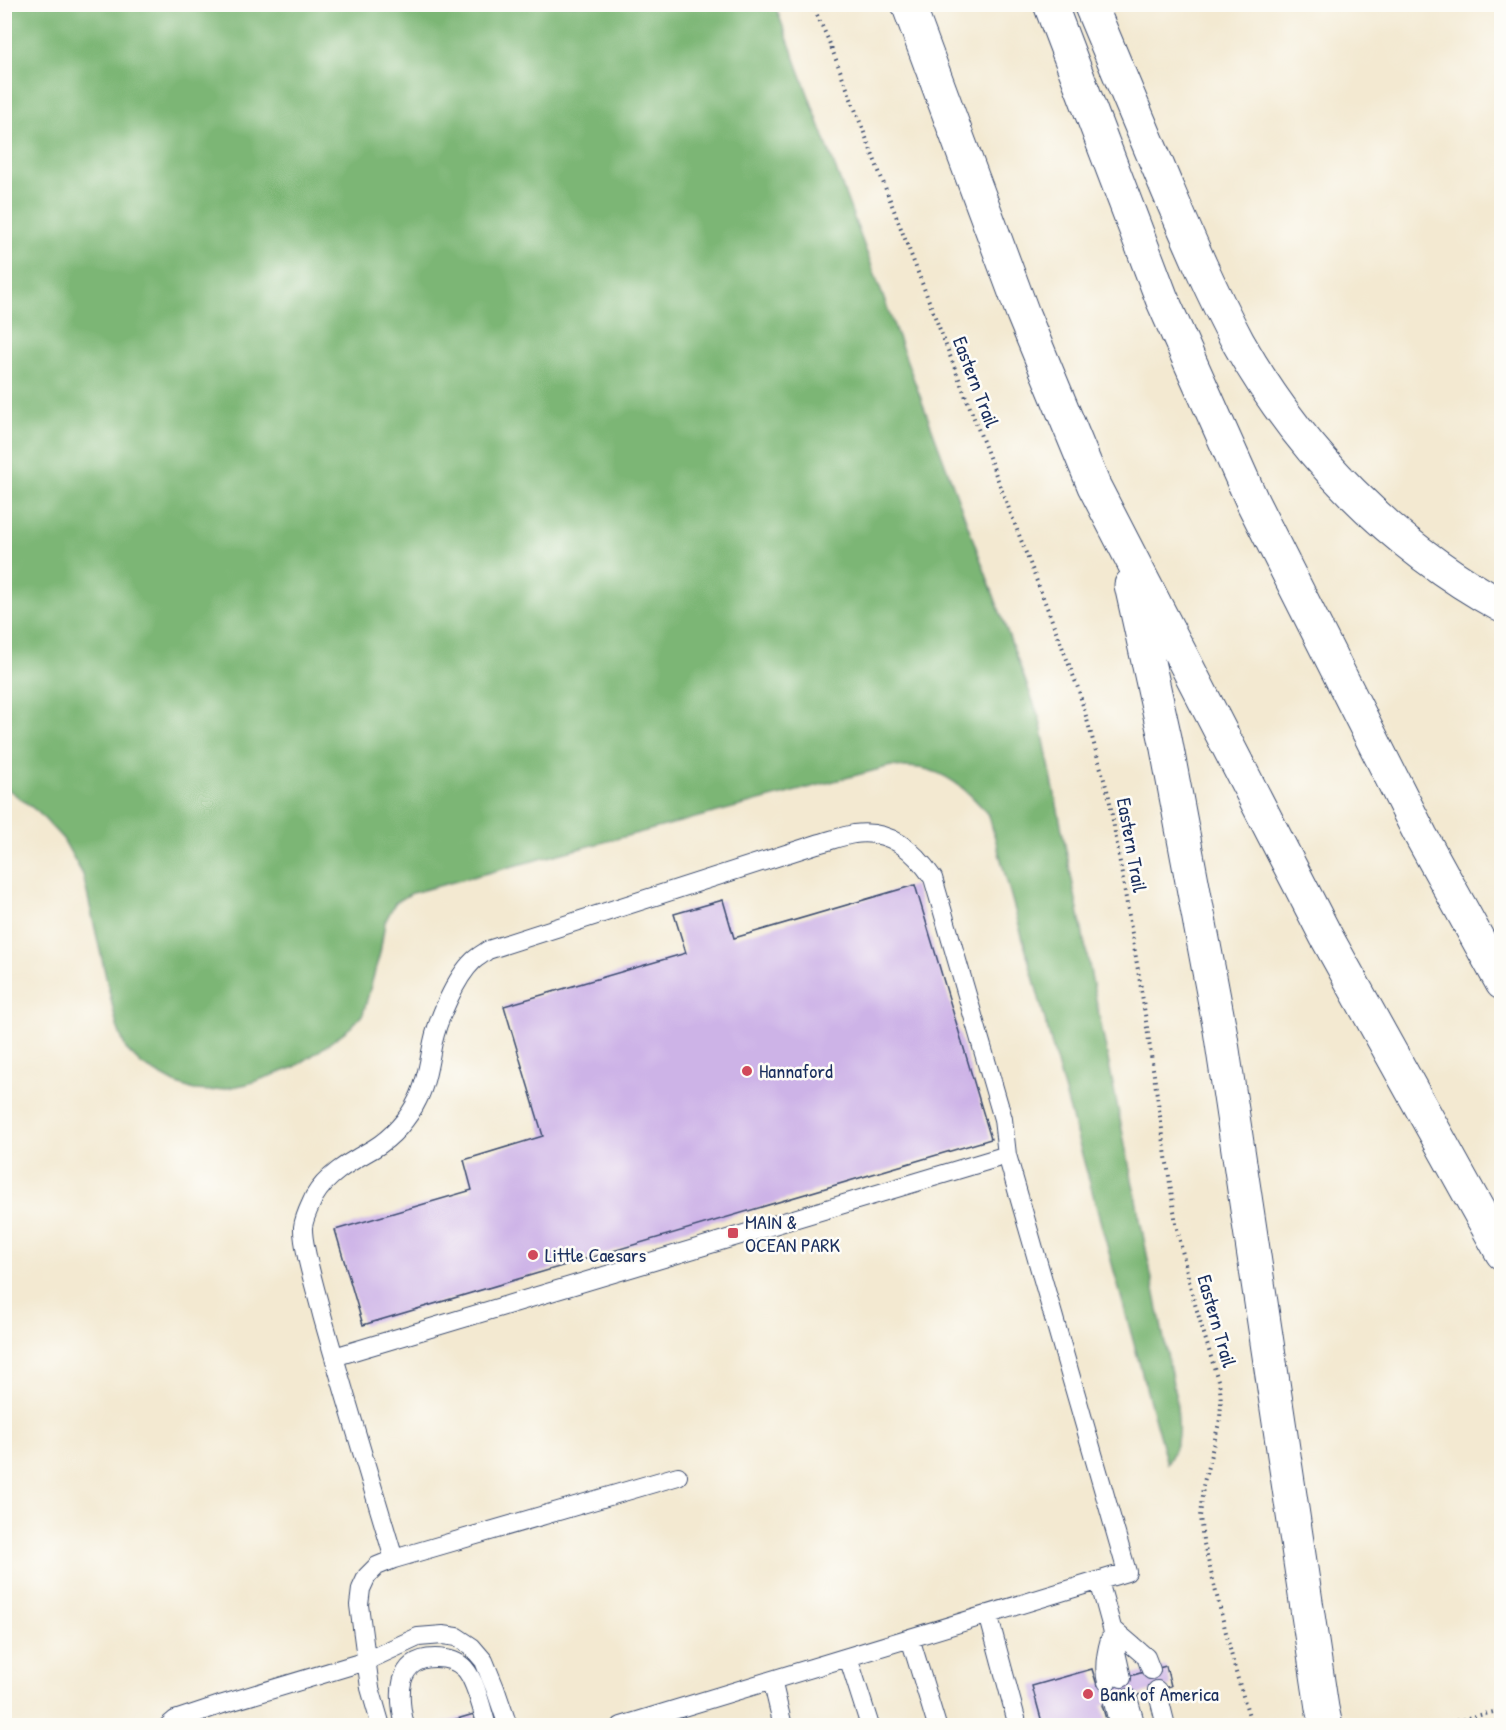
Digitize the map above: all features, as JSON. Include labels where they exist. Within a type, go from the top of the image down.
[{"type":"highway","points":[[908,4],[1023,315],[1094,486],[1326,936],[1502,1253]]},
{"type":"highway","points":[[1050,4],[1162,298],[1253,503],[1420,836],[1502,983]]},
{"type":"highway","points":[[1090,4],[1199,263],[1239,342],[1272,396],[1309,445],[1340,480],[1376,515],[1428,559],[1474,591],[1502,606]]},
{"type":"highway","points":[[1122,542],[1165,738],[1220,1030],[1320,1720]]},
{"type":"lane","points":[[394,1559],[334,1357],[303,1227],[308,1209],[316,1194],[329,1179],[353,1159],[375,1148],[394,1133],[418,1099],[427,1076],[434,1038],[446,1007],[454,988],[472,962],[488,950],[817,844],[856,834],[877,835],[892,839],[908,848],[920,859],[933,878],[1003,1119],[1007,1155],[1127,1572],[621,1725]]},
{"type":"lane","points":[[334,1357],[1007,1155]]},
{"type":"lane","points":[[381,1725],[370,1688],[359,1605],[361,1589],[367,1576],[376,1566],[678,1476]]},
{"type":"lane","points":[[1099,1581],[1116,1652],[1115,1680]]},
{"type":"lane","points":[[988,1614],[1017,1725]]},
{"type":"lane","points":[[1112,1628],[1146,1657],[1151,1670]]},
{"type":"lane","points":[[168,1725],[175,1720],[223,1704],[366,1661],[418,1637],[443,1635],[457,1637],[472,1647],[484,1661],[508,1725]]},
{"type":"lane","points":[[910,1638],[937,1725]]},
{"type":"lane","points":[[848,1657],[870,1725]]},
{"type":"lane","points":[[405,1725],[401,1711],[401,1683],[413,1665],[432,1658],[456,1662],[465,1669],[473,1684],[487,1725]]},
{"type":"lane","points":[[772,1680],[783,1725]]},
{"type":"lane","points":[[1157,1690],[1166,1725]]},
{"type":"lane","points":[[1119,1725],[1120,1700],[1136,1725]]},
{"type":"path","name":"Eastern Trail","points":[[812,4],[828,39],[1078,688],[1109,797],[1142,994],[1176,1224],[1192,1294],[1220,1386],[1220,1419],[1203,1486],[1200,1517],[1203,1540],[1235,1669],[1252,1725]]},
{"type":"path","points":[[1433,1725],[1502,1710]]},
{"type":"green space","points":[[5,4],[775,5],[1040,720],[1176,1399],[1177,1440],[1167,1464],[989,816],[959,785],[930,770],[891,766],[412,893],[395,903],[385,922],[380,953],[363,1014],[351,1027],[293,1068],[247,1084],[212,1091],[194,1090],[175,1083],[142,1065],[126,1049],[117,1026],[83,875],[63,839],[38,812],[5,787]]},
{"type":"building","name":"Hannaford","points":[[915,885],[991,1139],[363,1325],[335,1230],[472,1190],[464,1160],[543,1136],[504,1006],[686,953],[674,914],[723,900],[734,938]]},
{"type":"building","name":"Bank of America","points":[[1166,1666],[1171,1686],[1102,1705],[1108,1726],[1043,1726],[1032,1686],[1092,1669],[1097,1685]]},
{"type":"building","points":[[474,1714],[477,1726],[436,1726],[436,1725]]},
{"type":"place","name":"Hannaford","points":[[747,1071]]},
{"type":"place","name":"MAIN & OCEAN PARK","points":[[733,1233]]},
{"type":"place","name":"Little Caesars","points":[[533,1255]]},
{"type":"place","name":"Bank of America","points":[[1088,1694]]}]
